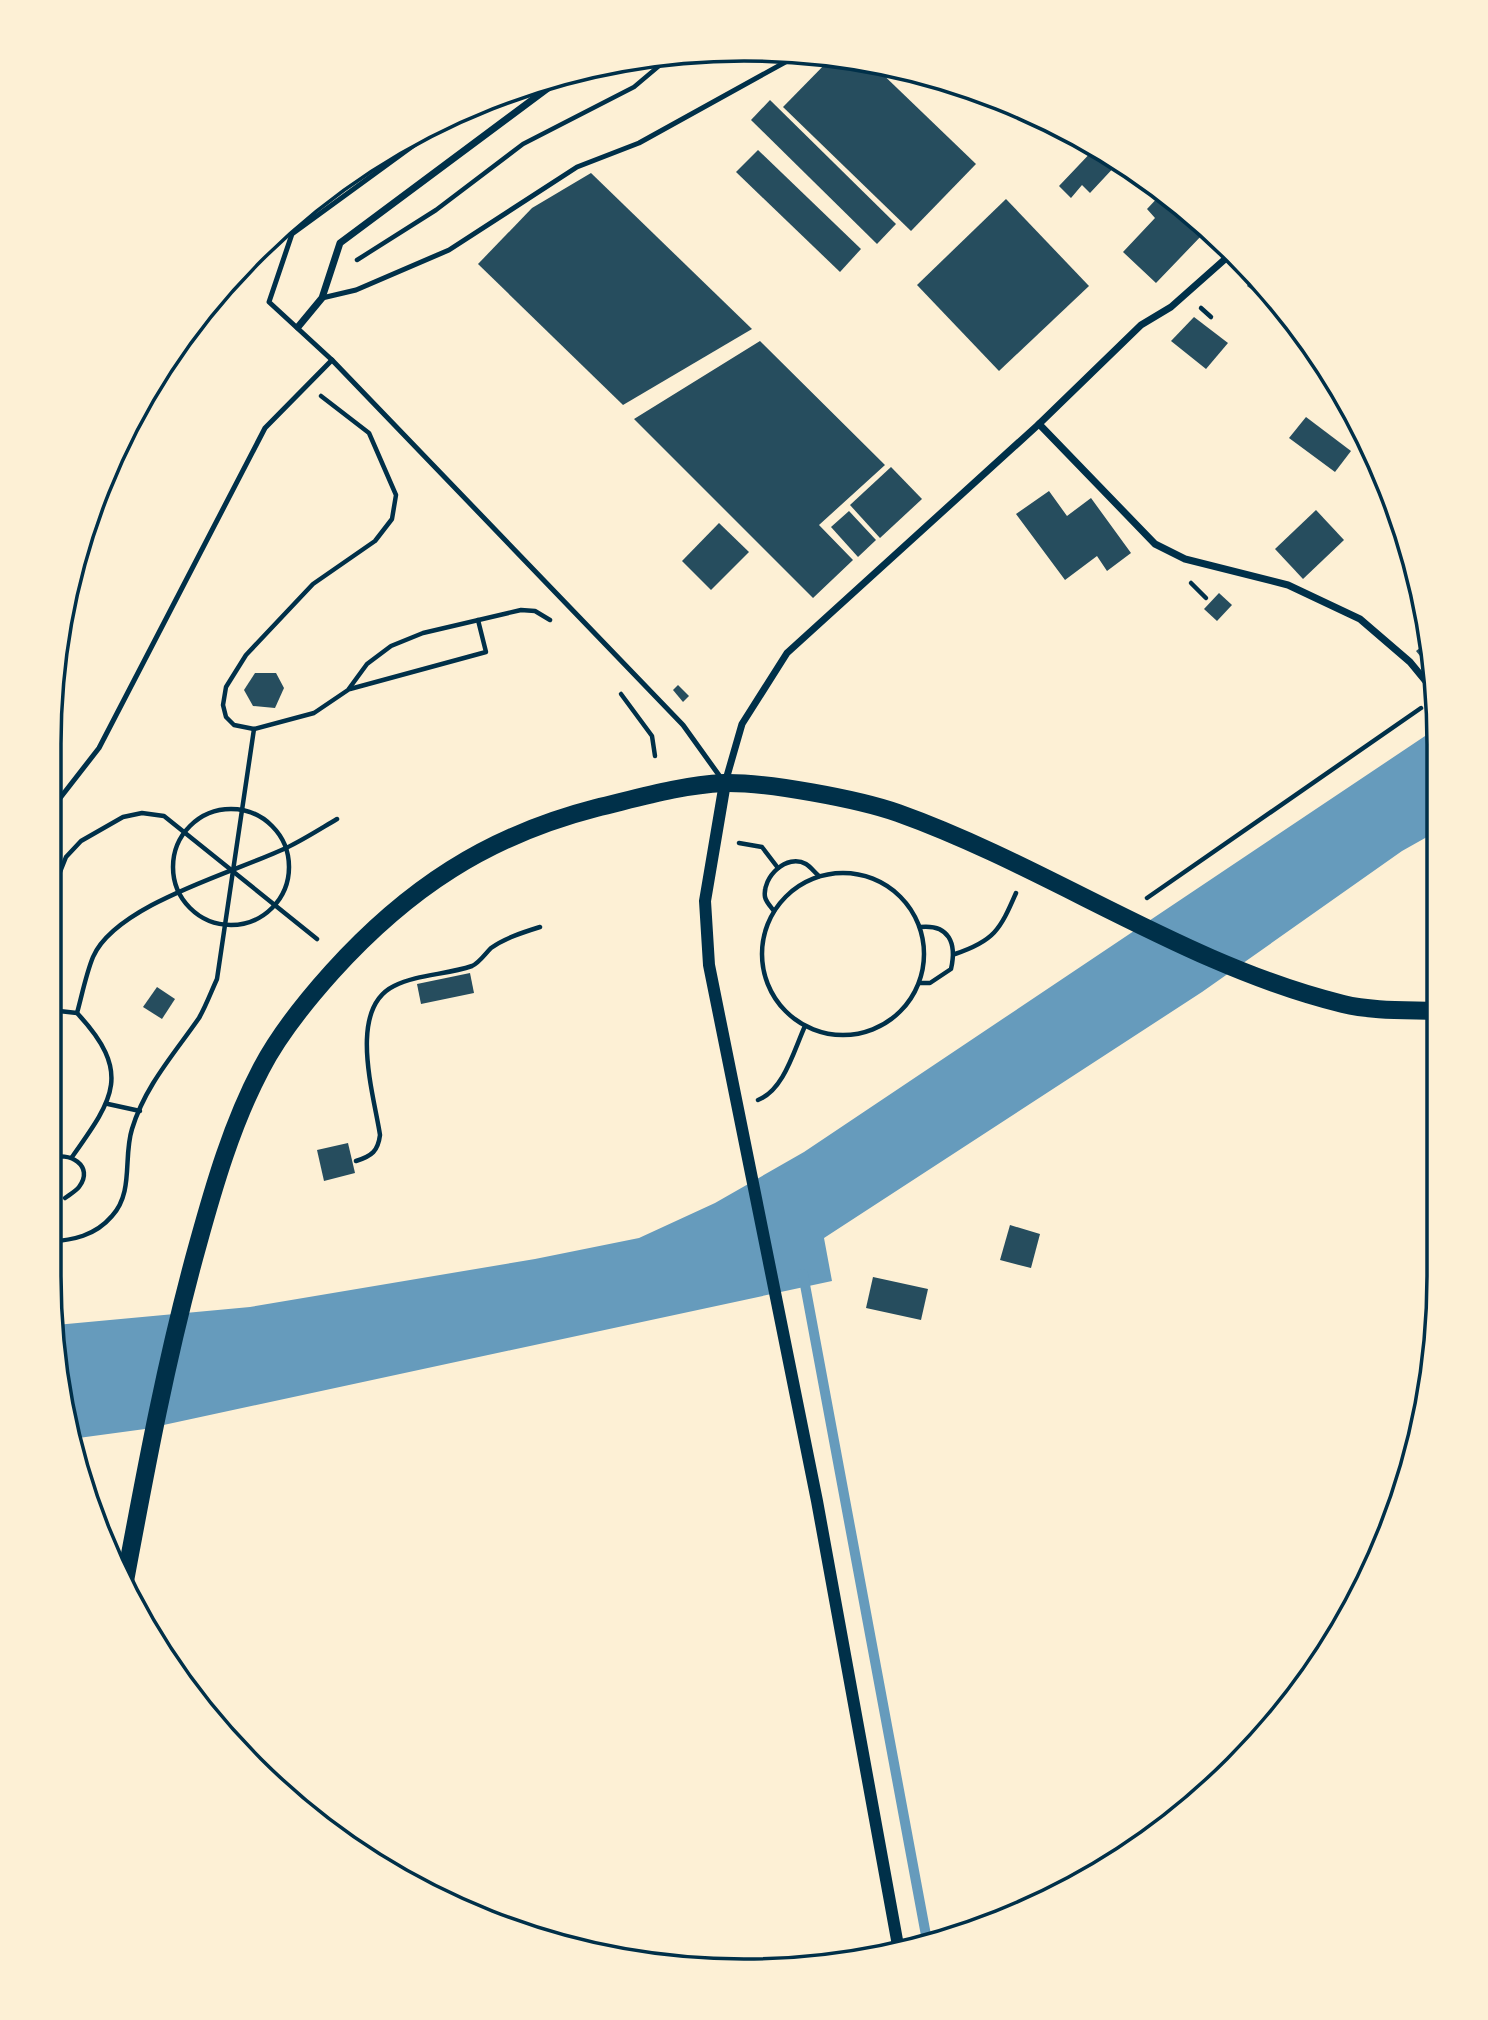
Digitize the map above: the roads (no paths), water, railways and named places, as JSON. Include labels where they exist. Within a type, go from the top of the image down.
[{"type":"main road","points":[[127,1568],[152,1433],[185,1290],[210,1199],[261,1069],[293,1019],[365,935],[407,898],[461,860],[520,832],[582,812],[661,792],[725,783],[785,789],[892,810],[973,841],[1122,915],[1257,976],[1345,1004],[1427,1010]]},
{"type":"street","points":[[298,327],[322,299],[340,243],[544,91]]},
{"type":"street","points":[[897,1941],[780,1316],[709,965],[705,901],[725,783],[742,724],[787,653],[1039,424],[1141,325],[1171,307],[1225,259]]},
{"type":"street","points":[[1039,424],[1155,544],[1185,559],[1288,585],[1360,619],[1409,662],[1423,678]]},
{"type":"lane","points":[[322,299],[356,290],[449,250],[577,167],[639,143],[784,63]]},
{"type":"lane","points":[[403,153],[292,234],[269,302],[332,360],[683,725],[725,783]]},
{"type":"lane","points":[[61,796],[99,748],[265,428],[305,384],[332,360]]},
{"type":"water","points":[[1427,735],[1427,837],[1402,851],[1202,992],[824,1238],[832,1281],[145,1429],[81,1438],[67,1365],[63,1324],[250,1307],[535,1259],[639,1238],[715,1203],[804,1152]]},
{"type":"waterway","points":[[803,1274],[926,1934]]}]
